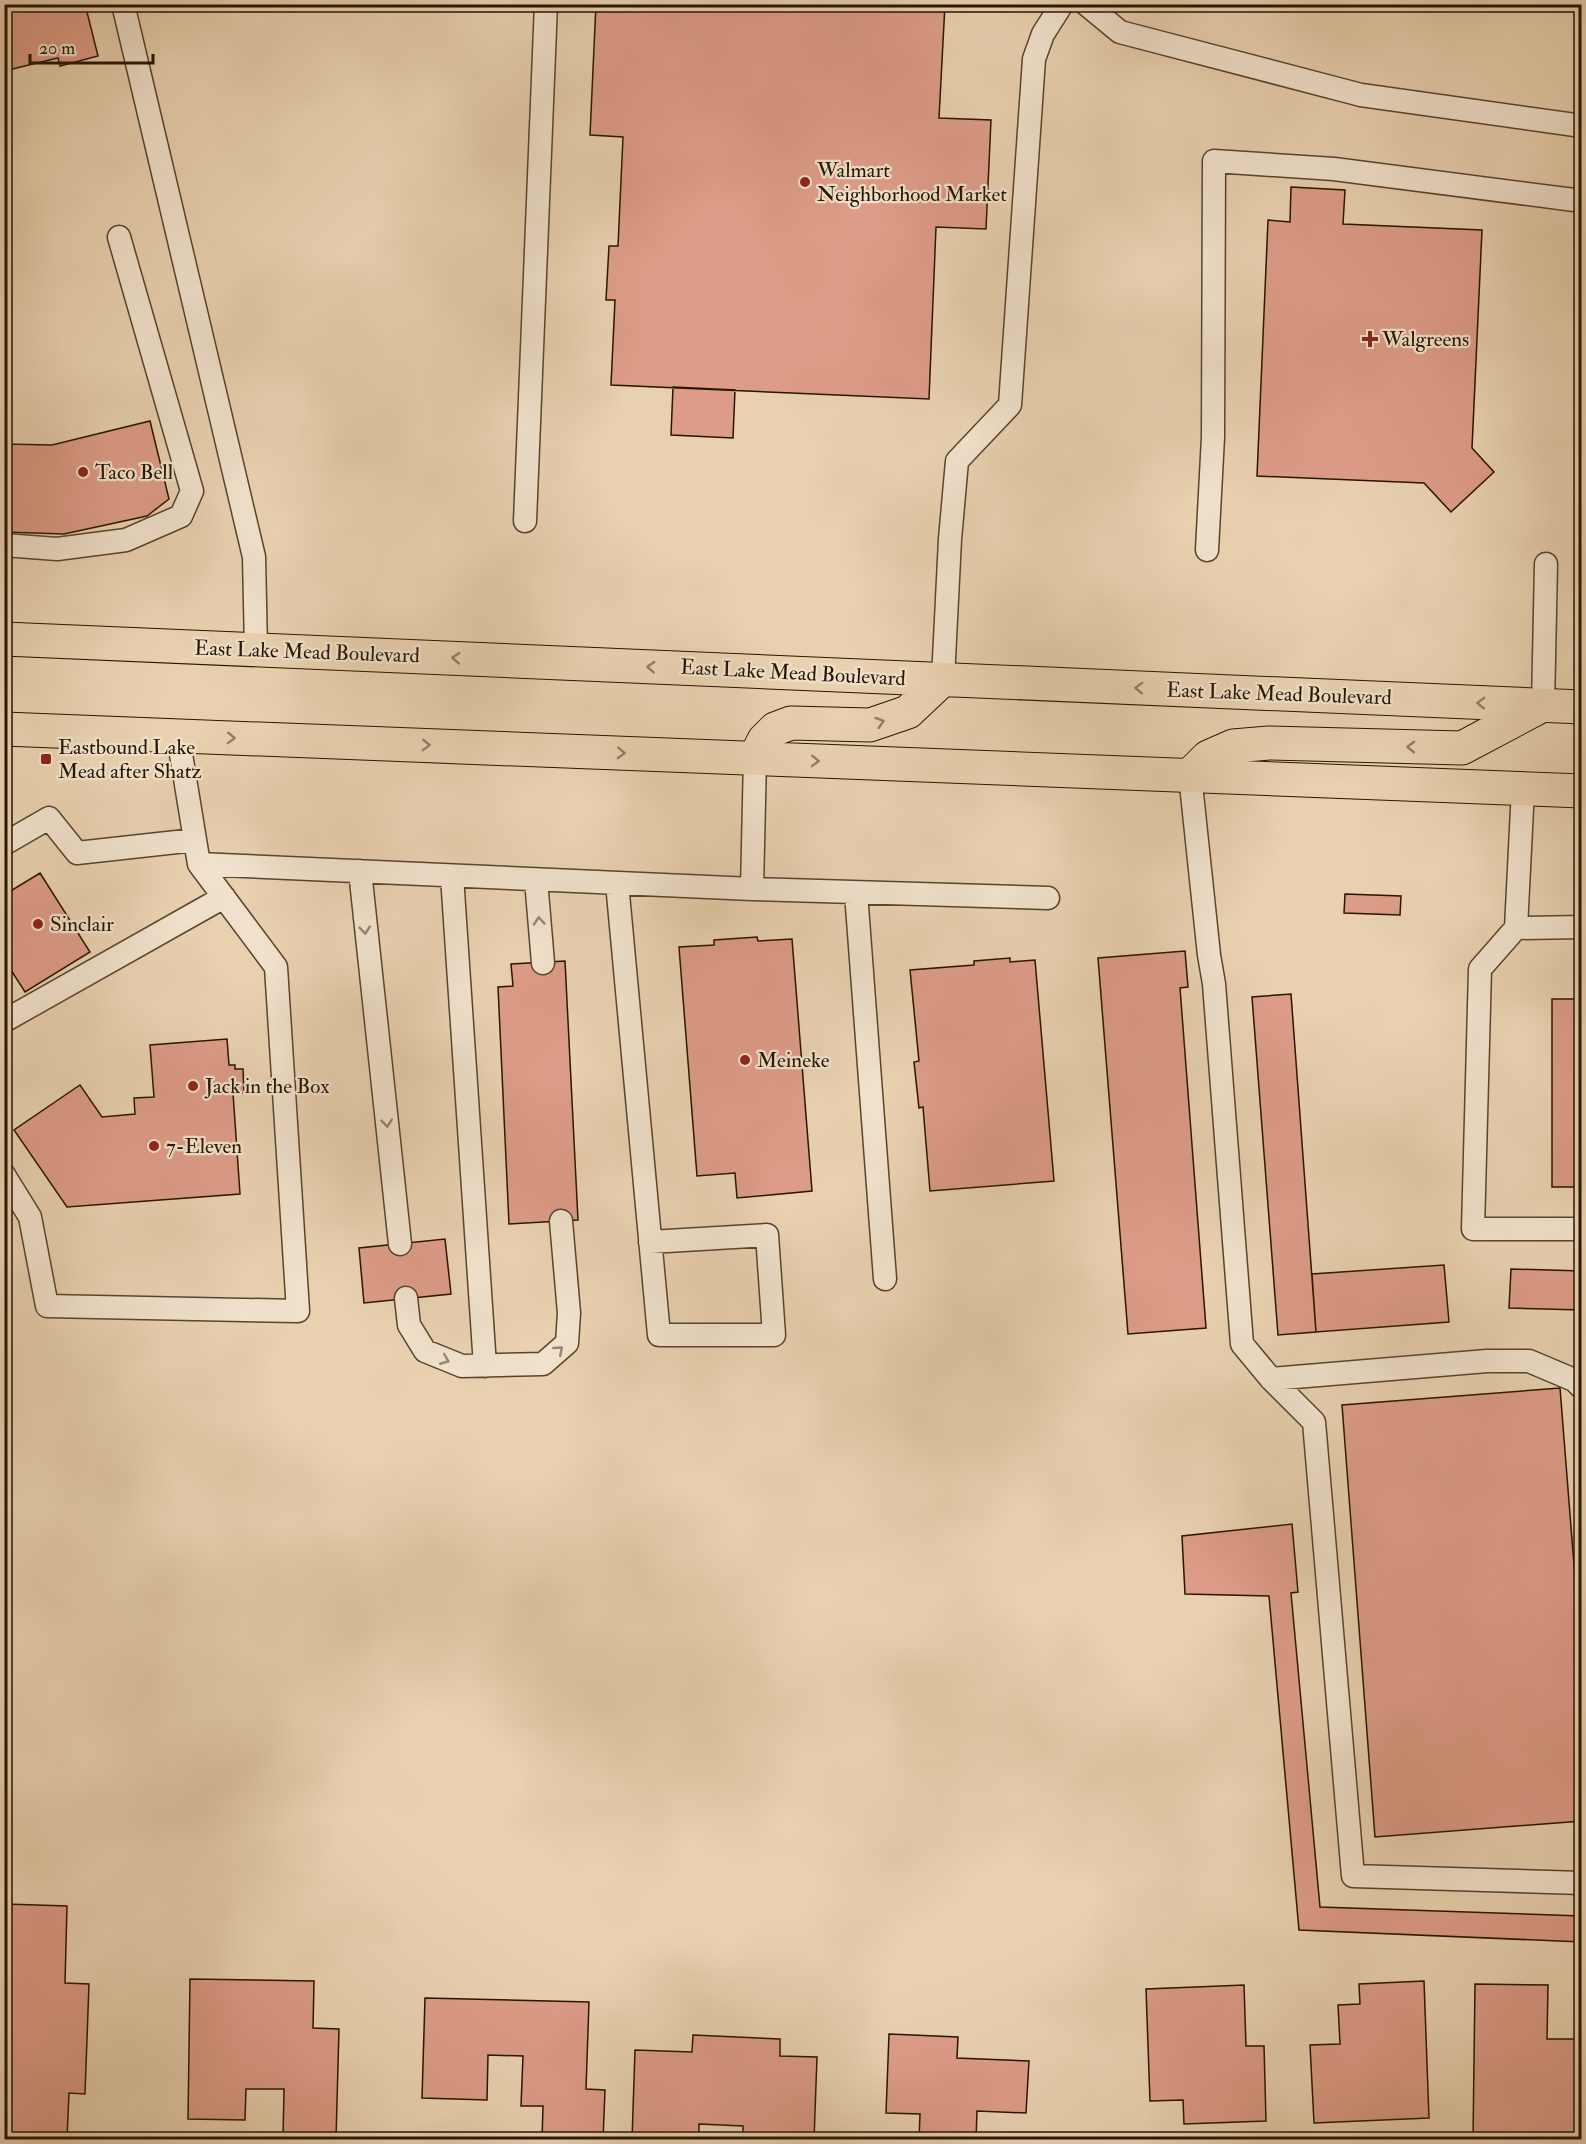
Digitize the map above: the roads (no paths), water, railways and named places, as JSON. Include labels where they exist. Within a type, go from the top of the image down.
[{"type":"main road","name":"East Lake Mead Boulevard","points":[[4,639],[1581,707]]},
{"type":"main road","points":[[755,758],[764,740],[775,729],[791,723],[870,725],[908,712],[943,680]]},
{"type":"main road","points":[[1190,775],[1208,757],[1233,746],[1269,743],[1461,748],[1543,705]]},
{"type":"main road","points":[[4,729],[1581,791]]},
{"type":"lane","points":[[123,4],[254,557],[256,649]]},
{"type":"lane","points":[[525,521],[546,4]]},
{"type":"lane","points":[[943,680],[950,539],[957,462],[1010,405],[1034,59],[1043,34],[1062,4]]},
{"type":"lane","points":[[1086,4],[1120,32],[1361,95],[1581,126]]},
{"type":"lane","points":[[1207,550],[1213,437],[1214,161],[1334,170],[1581,201]]},
{"type":"lane","points":[[4,545],[57,549],[126,540],[181,516],[192,491],[119,237]]},
{"type":"lane","points":[[1543,705],[1546,564]]},
{"type":"lane","points":[[4,1175],[30,1217],[47,1306],[298,1311],[276,967],[199,864],[177,736]]},
{"type":"lane","points":[[752,888],[755,758]]},
{"type":"lane","points":[[1190,775],[1214,984],[1242,1344],[1314,1422],[1353,1876],[1581,1883]]},
{"type":"lane","points":[[1523,789],[1516,928],[1480,969],[1473,1229],[1581,1229]]},
{"type":"lane","points":[[4,844],[49,818],[77,853],[195,840]]},
{"type":"lane","points":[[199,864],[856,893],[1048,898]]},
{"type":"lane","points":[[360,871],[400,1244]]},
{"type":"lane","points":[[452,876],[485,1366]]},
{"type":"lane","points":[[536,880],[543,963]]},
{"type":"lane","points":[[617,883],[650,1242],[659,1335],[774,1335],[767,1235],[650,1242]]},
{"type":"lane","points":[[856,893],[885,1279]]},
{"type":"lane","points":[[4,1021],[224,897]]},
{"type":"lane","points":[[1516,928],[1581,927]]},
{"type":"lane","points":[[406,1298],[409,1325],[425,1351],[462,1366],[543,1364],[567,1343],[569,1313],[561,1221]]},
{"type":"lane","points":[[1272,1379],[1487,1362],[1529,1362],[1574,1380],[1581,1388]]},
{"type":"place","name":"Walmart Neighborhood Market","points":[[805,182]]},
{"type":"place","name":"Walgreens","points":[[1370,339]]},
{"type":"place","name":"Taco Bell","points":[[83,472]]},
{"type":"place","name":"Eastbound Lake Mead after Shatz","points":[[46,759]]},
{"type":"place","name":"Sinclair","points":[[38,924]]},
{"type":"place","name":"Meineke","points":[[745,1060]]},
{"type":"place","name":"Jack in the Box","points":[[193,1086]]},
{"type":"place","name":"7-Eleven","points":[[154,1146]]}]
